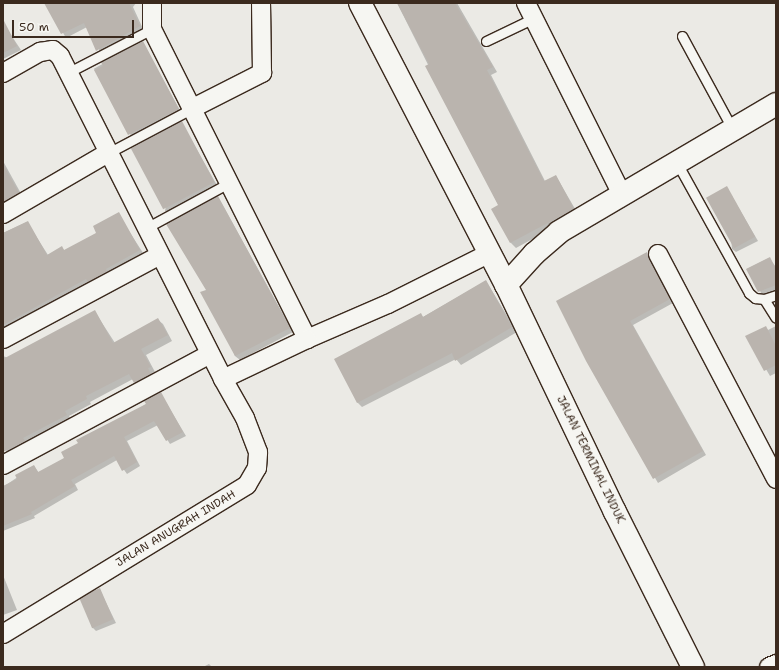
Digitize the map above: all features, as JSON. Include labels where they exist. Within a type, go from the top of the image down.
[{"type":"main road","name":"JALAN TERMINAL INDUK","points":[[360,3],[488,254],[506,285],[615,512],[693,667]]},
{"type":"main road","points":[[506,285],[534,254],[558,232],[621,193],[776,104]]},
{"type":"street","points":[[152,3],[152,29],[307,340]]},
{"type":"street","points":[[191,109],[262,73],[261,3]]},
{"type":"street","points":[[530,10],[621,193]]},
{"type":"street","name":"JALAN ANUGRAH INDAH","points":[[3,73],[40,52],[53,50],[69,72],[108,153],[210,354],[245,418],[258,452],[257,468],[247,485],[3,634]]},
{"type":"street","points":[[3,214],[108,153]]},
{"type":"street","points":[[223,379],[388,304],[488,254]]},
{"type":"street","points":[[658,254],[776,479]]},
{"type":"street","points":[[3,339],[160,255]]},
{"type":"street","points":[[3,465],[210,354]]},
{"type":"street","points":[[769,667],[776,664]]},
{"type":"lane","points":[[486,41],[530,10]]},
{"type":"lane","points":[[69,72],[152,29]]},
{"type":"lane","points":[[682,36],[733,130]]},
{"type":"lane","points":[[108,153],[191,109]]},
{"type":"lane","points":[[676,162],[749,293],[755,298],[764,299],[776,295]]},
{"type":"lane","points":[[146,228],[229,183]]},
{"type":"lane","points":[[764,299],[776,318]]},
{"type":"building","points":[[44,3],[129,3],[140,26],[96,51],[84,23],[61,34]]},
{"type":"building","points":[[397,3],[455,3],[493,67],[487,70],[544,181],[556,175],[574,209],[510,243],[491,209],[498,205],[425,66],[429,64]]},
{"type":"building","points":[[3,19],[17,46],[3,53]]},
{"type":"building","points":[[143,41],[179,109],[128,135],[94,70],[103,66],[101,62]]},
{"type":"building","points":[[182,121],[214,182],[163,209],[131,148]]},
{"type":"building","points":[[3,164],[19,193],[3,202]]},
{"type":"building","points":[[727,186],[755,237],[734,248],[706,198]]},
{"type":"building","points":[[218,196],[290,328],[235,356],[200,292],[206,290],[166,224]]},
{"type":"building","points":[[119,212],[140,250],[106,269],[107,271],[88,282],[86,279],[3,325],[3,233],[28,221],[47,255],[62,246],[64,250],[96,233],[93,226]]},
{"type":"building","points":[[647,252],[670,299],[630,321],[703,451],[653,479],[586,361],[556,301]]},
{"type":"building","points":[[770,257],[776,269],[776,285],[758,292],[746,269]]},
{"type":"building","points":[[486,280],[512,327],[455,361],[452,353],[357,403],[334,359],[421,313],[423,317]]},
{"type":"building","points":[[95,310],[113,343],[158,318],[168,335],[141,349],[151,367],[148,368],[151,374],[134,383],[129,374],[86,396],[87,399],[65,411],[67,415],[23,438],[25,441],[3,452],[3,359]]},
{"type":"building","points":[[766,326],[776,346],[776,365],[764,371],[745,336]]},
{"type":"building","points":[[161,392],[183,432],[166,441],[154,421],[124,437],[137,462],[122,471],[114,456],[71,480],[75,486],[31,512],[32,514],[3,526],[3,486],[17,479],[15,475],[34,465],[38,472],[64,458],[61,452],[78,443],[76,440],[146,404],[144,401]]},
{"type":"building","points":[[100,588],[113,619],[92,628],[79,597]]}]
